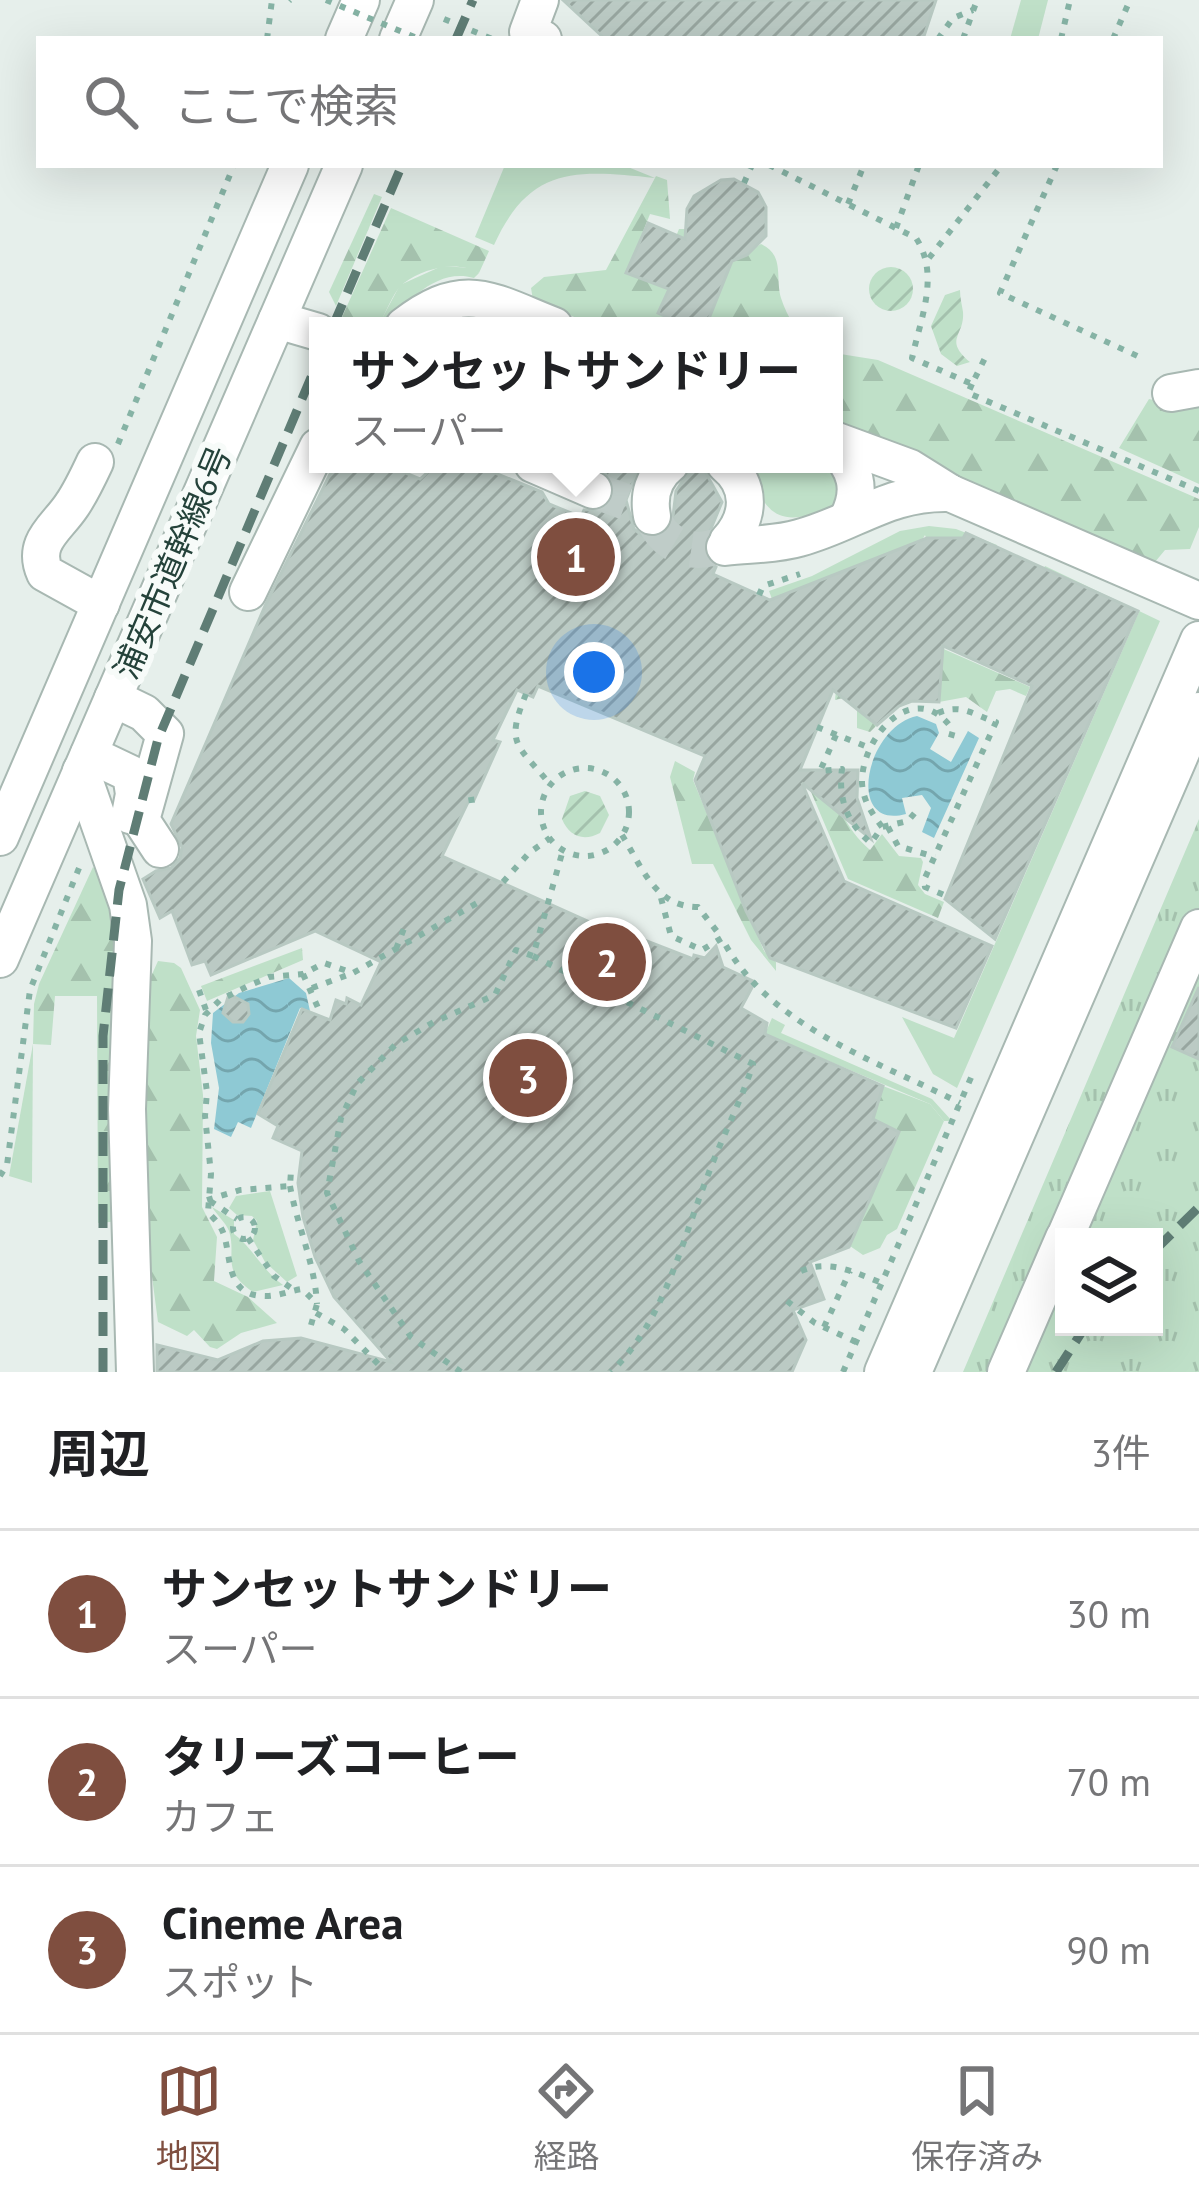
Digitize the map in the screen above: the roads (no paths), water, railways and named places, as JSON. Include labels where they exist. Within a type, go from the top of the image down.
[{"type":"street","points":[[345,36],[361,0]]},
{"type":"street","points":[[536,36],[528,32],[540,0]]},
{"type":"street","points":[[401,36],[430,9]]},
{"type":"street","name":"浦安市道幹線6号","points":[[0,837],[289,168]]},
{"type":"street","name":"浦安市道幹線6号","points":[[0,959],[343,168]]},
{"type":"street","points":[[423,317],[466,296],[503,292],[540,317]]},
{"type":"street","points":[[277,320],[309,329]]},
{"type":"street","points":[[843,446],[910,468],[1028,545],[1199,601]]},
{"type":"street","points":[[843,454],[857,481],[848,518]]},
{"type":"street","points":[[95,460],[74,503],[50,530],[40,552],[45,573],[101,604]]},
{"type":"street","points":[[248,592],[309,466]]},
{"type":"street","points":[[556,473],[608,494],[650,494],[662,473]]},
{"type":"street","points":[[733,473],[746,500],[738,530],[727,544],[761,546],[800,538],[904,496],[950,493]]},
{"type":"street","points":[[883,1372],[1199,640]]},
{"type":"street","points":[[85,762],[131,773],[131,828],[140,844],[162,856],[141,820],[165,734],[144,713],[113,698]]},
{"type":"street","points":[[913,1372],[1199,711]]},
{"type":"street","points":[[85,762],[128,904],[133,941],[127,1109],[135,1372]]},
{"type":"street","points":[[1068,1228],[1199,928]]},
{"type":"street","points":[[1006,1372],[1055,1259]]},
{"type":"water","points":[[917,716],[936,724],[939,733],[930,749],[951,762],[968,731],[979,738],[934,838],[922,832],[931,808],[922,795],[902,798],[906,814],[887,815],[875,807],[869,793],[869,776],[885,738],[899,724]]},
{"type":"water","points":[[289,978],[306,993],[310,1011],[300,1008],[251,1128],[238,1122],[231,1137],[214,1129],[219,1088],[211,1043],[213,1013],[239,993]]},
{"type":"tunnel","points":[[593,490],[626,502]]},
{"type":"tunnel","points":[[652,516],[665,536],[684,548],[705,549],[728,541]]},
{"type":"railway","points":[[457,36],[473,0]]},
{"type":"railway","points":[[337,317],[401,168]]},
{"type":"railway","points":[[103,1372],[103,1036],[119,890],[158,739],[309,382]]},
{"type":"railway","points":[[1163,1242],[1199,1207]]},
{"type":"railway","points":[[1056,1372],[1079,1336]]},
{"type":"place","name":"サンセットサンドリー","points":[[576,557]]},
{"type":"place","name":"タリーズコーヒー","points":[[607,962]]},
{"type":"place","name":"Cineme Area","points":[[528,1078]]}]
